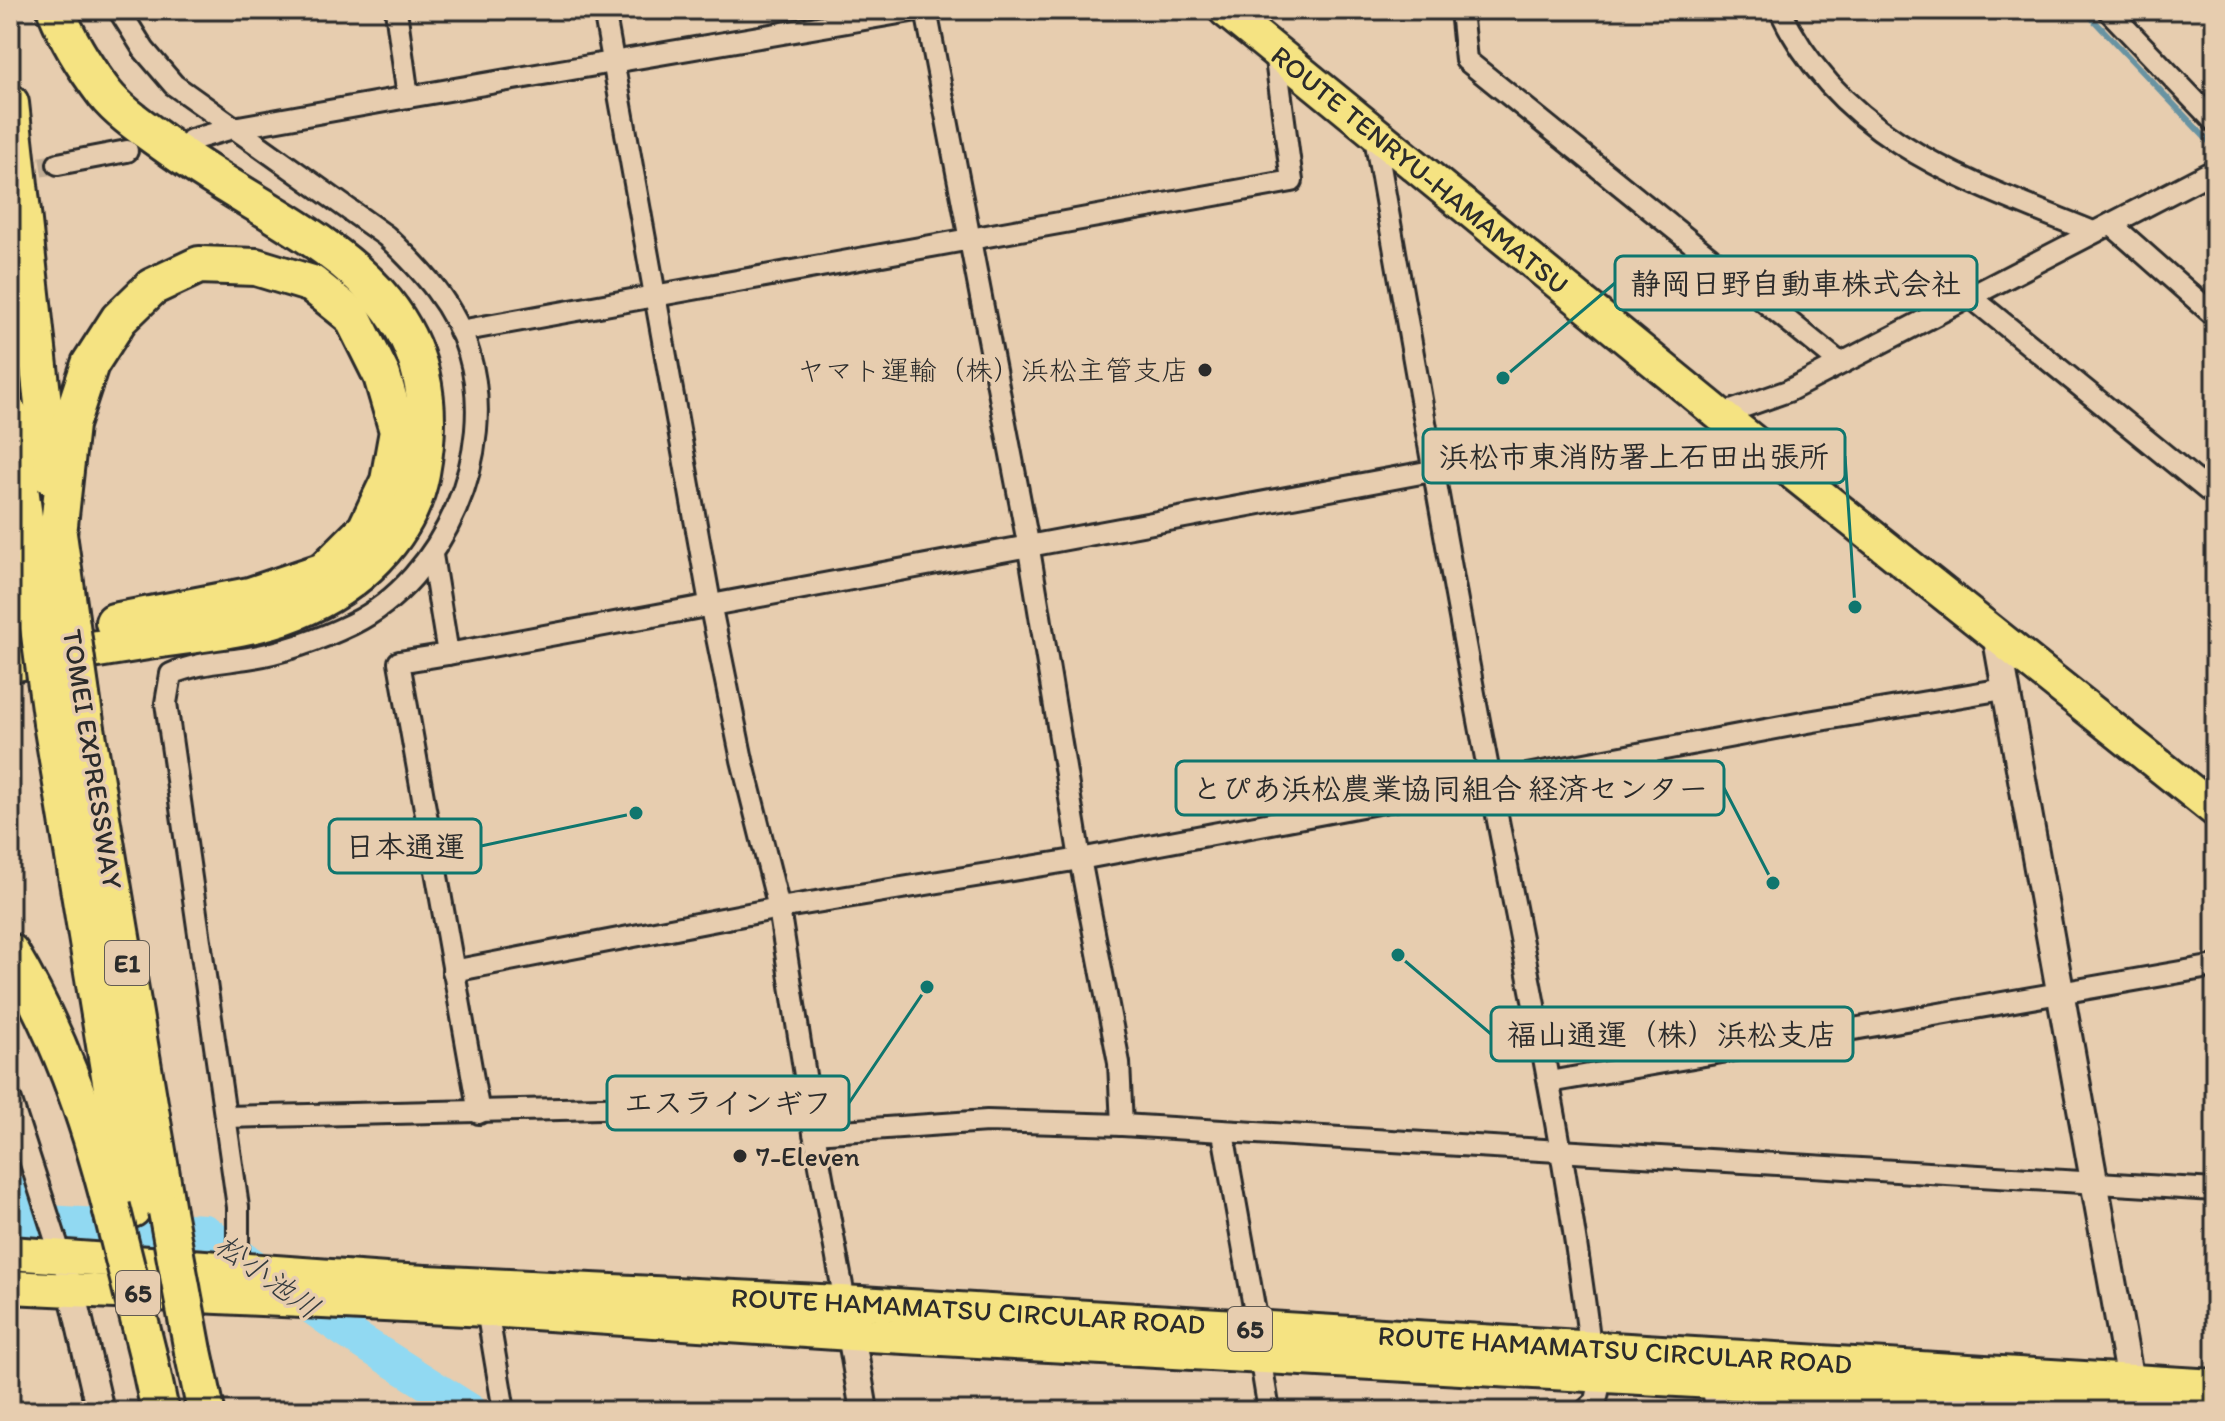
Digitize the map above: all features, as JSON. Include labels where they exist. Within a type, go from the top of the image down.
[{"type":"highway","points":[[10,663],[234,628],[295,612],[343,586],[377,558],[399,529],[419,484],[428,434],[426,385],[405,333],[377,289],[334,252],[205,174],[106,95],[56,10]]},
{"type":"highway","name":"TOMEI EXPRESSWAY","points":[[10,103],[36,363],[42,536],[137,1209],[168,1354],[173,1411]]},
{"type":"highway","points":[[10,640],[250,596],[324,571],[366,529],[389,481],[398,431],[382,376],[352,316],[312,284],[256,267],[199,265],[152,287],[119,319],[90,364],[70,425],[42,536]]},
{"type":"highway","name":"TOMEI EXPRESSWAY","points":[[10,415],[42,536]]},
{"type":"highway","points":[[10,952],[36,996],[137,1209]]},
{"type":"highway","points":[[160,1411],[168,1354]]},
{"type":"highway","name":"TOMEI EXPRESSWAY","points":[[168,1354],[206,1411]]},
{"type":"main road","name":"ROUTE TENRYU-HAMAMATSU","points":[[1225,10],[1720,415],[2215,810]]},
{"type":"main road","name":"ROUTE HAMAMATSU CIRCULAR ROAD","points":[[10,1253],[56,1244],[229,1270],[845,1302],[1259,1343]]},
{"type":"main road","name":"ROUTE HAMAMATSU CIRCULAR ROAD","points":[[10,1287],[487,1310],[851,1334],[1259,1343],[1596,1360],[2133,1399],[2215,1410]]},
{"type":"main road","name":"ROUTE HAMAMATSU CIRCULAR ROAD","points":[[1596,1360],[1714,1395],[2133,1399],[2215,1386]]},
{"type":"street","points":[[119,10],[144,50],[174,85],[386,236],[435,285],[460,331],[474,383],[476,421],[471,457],[453,516],[432,555],[395,595],[355,623],[280,651],[186,667],[171,674],[166,703],[227,1117],[240,1238],[229,1270]]},
{"type":"street","points":[[396,10],[408,97]]},
{"type":"street","points":[[604,10],[710,603],[742,760],[779,908],[808,1103],[864,1411]]},
{"type":"street","points":[[191,140],[233,128],[613,65],[917,10]]},
{"type":"street","points":[[926,10],[1028,543],[1080,859],[1119,1063],[1122,1125]]},
{"type":"street","points":[[1461,10],[1466,60],[1840,363]]},
{"type":"street","points":[[1780,10],[1793,38],[1821,78],[1858,116],[1958,178],[2102,228],[2215,316]]},
{"type":"street","points":[[2108,10],[2215,122]]},
{"type":"street","points":[[460,331],[1292,181],[1275,52]]},
{"type":"street","points":[[1374,132],[1432,471],[1578,1249],[1596,1360],[1596,1401],[1585,1411]]},
{"type":"street","points":[[58,164],[127,151]]},
{"type":"street","points":[[1720,415],[1788,391],[2215,170]]},
{"type":"street","points":[[1971,297],[2215,496]]},
{"type":"street","points":[[479,1113],[399,662],[1028,543],[1432,471]]},
{"type":"street","points":[[432,555],[448,654]]},
{"type":"street","points":[[1996,634],[2133,1399]]},
{"type":"street","points":[[453,971],[779,908],[1080,859],[1808,722],[2004,689]]},
{"type":"street","points":[[1549,1082],[2215,966]]},
{"type":"street","points":[[10,1098],[72,1290],[100,1411]]},
{"type":"street","points":[[227,1117],[808,1103]]},
{"type":"street","points":[[814,1133],[987,1121],[1122,1125],[2215,1190]]},
{"type":"street","points":[[1223,1133],[1269,1411]]},
{"type":"street","points":[[487,1310],[504,1411]]},
{"type":"waterway","points":[[2084,10],[2215,148]]},
{"type":"waterway","name":"松小池川","points":[[10,1190],[19,1215],[28,1221],[205,1231],[345,1331],[471,1411]]},
{"type":"tunnel","points":[[11,171],[58,164]]},
{"type":"place","name":"ヤマト運輸（株）浜松主管支店","points":[[1205,370]]},
{"type":"place","name":"静岡日野自動車株式会社","points":[[1503,378]]},
{"type":"place","name":"浜松市東消防署上石田出張所","points":[[1855,607]]},
{"type":"place","name":"日本通運","points":[[636,813]]},
{"type":"place","name":"とぴあ浜松農業協同組合 経済センター","points":[[1773,883]]},
{"type":"place","name":"福山通運（株）浜松支店","points":[[1398,955]]},
{"type":"place","name":"エスラインギフ","points":[[927,987]]},
{"type":"place","name":"7-Eleven","points":[[740,1156]]}]
